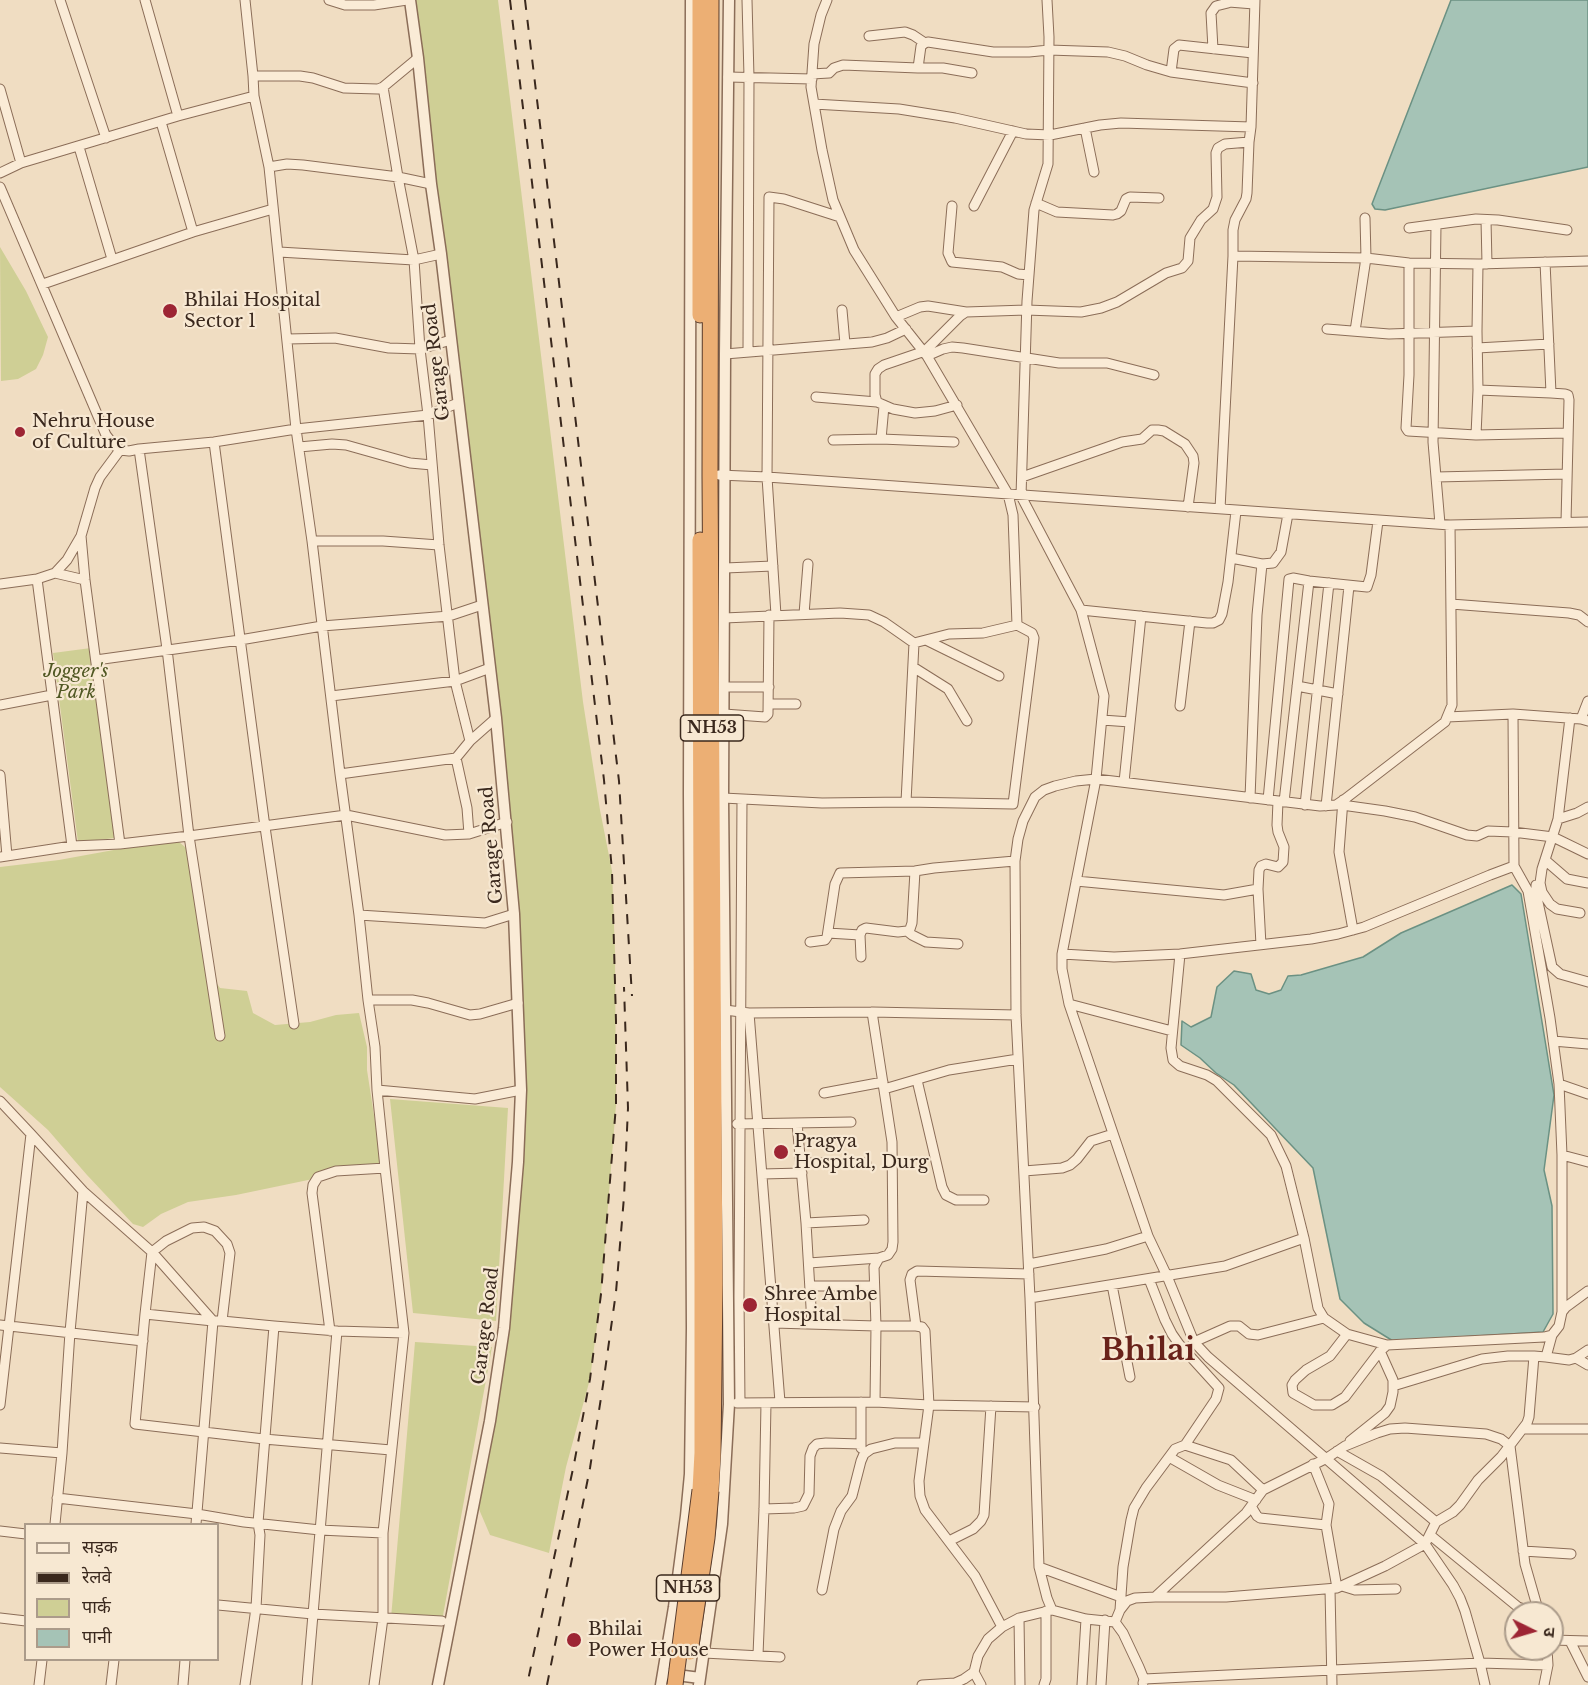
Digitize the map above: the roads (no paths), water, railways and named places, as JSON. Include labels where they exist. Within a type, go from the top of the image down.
[{"type":"highway","name":"NH53","points":[[685,1685],[706,1538],[702,1453],[700,0]]},
{"type":"highway","name":"NH53","points":[[675,1685],[705,1491],[713,1456],[718,859],[718,475],[711,0]]},
{"type":"street","points":[[60,0],[106,138]]},
{"type":"street","points":[[145,0],[178,116]]},
{"type":"street","points":[[245,0],[254,76],[254,96],[269,167],[296,429],[375,1047],[376,1090],[404,1334],[383,1533],[383,1618],[374,1685]]},
{"type":"street","points":[[329,0],[345,4],[375,5],[408,0]]},
{"type":"street","name":"Garage Road","points":[[408,0],[418,58],[507,822],[514,914],[521,1090],[518,1172],[504,1328],[490,1421],[438,1685]]},
{"type":"street","name":"NH53","points":[[661,1685],[675,1607],[690,1474],[692,1328],[689,782],[691,0]]},
{"type":"street","points":[[747,0],[748,352]]},
{"type":"street","points":[[826,0],[814,44],[812,76],[814,104],[833,200],[854,250],[896,317],[926,353],[1008,494],[1015,529],[1017,625]]},
{"type":"street","points":[[1047,0],[1050,135],[1048,164],[1034,210],[1026,310],[1021,496],[1082,610],[1104,689],[1096,779],[1062,954],[1062,969],[1069,1004],[1148,1236],[1194,1342],[1208,1358],[1295,1434],[1427,1540],[1518,1607],[1539,1613],[1523,1551],[1510,1446],[1501,1439],[1486,1434],[1405,1428],[1377,1433],[1341,1449]]},
{"type":"street","points":[[731,1],[725,354],[718,475],[725,568],[723,798],[718,859],[725,1010],[729,1404],[875,1402],[1035,1407]]},
{"type":"street","points":[[1213,49],[1211,13],[1216,6],[1229,1],[1255,2],[1246,200],[1234,224],[1220,509]]},
{"type":"street","points":[[869,36],[905,32],[925,42],[993,52],[1049,50],[1108,52],[1171,72],[1252,83]]},
{"type":"street","points":[[918,68],[921,46],[925,42]]},
{"type":"street","points":[[1171,72],[1174,48],[1179,45],[1253,53]]},
{"type":"street","points":[[254,76],[307,77],[344,88],[371,90],[383,87],[418,58]]},
{"type":"street","points":[[728,78],[812,76],[829,73],[834,68],[843,65],[943,68],[972,73]]},
{"type":"street","points":[[383,87],[414,260],[420,349],[439,545],[455,681],[470,741]]},
{"type":"street","points":[[0,89],[21,163]]},
{"type":"street","points":[[0,173],[21,163],[254,96]]},
{"type":"street","points":[[814,104],[899,109],[1013,131],[1050,135],[1100,125],[1140,123],[1251,127]]},
{"type":"street","points":[[161,122],[193,232]]},
{"type":"street","points":[[1085,128],[1094,172]]},
{"type":"street","points":[[974,206],[1013,131]]},
{"type":"street","points":[[896,317],[928,306],[966,312],[1026,310],[1081,312],[1117,302],[1166,273],[1185,265],[1189,256],[1190,238],[1201,220],[1213,209],[1217,197],[1216,153],[1218,148],[1225,144],[1249,142]]},
{"type":"street","points":[[79,147],[112,259]]},
{"type":"street","points":[[269,167],[287,164],[303,165],[398,177],[431,184]]},
{"type":"street","points":[[0,187],[106,435],[120,450],[214,442],[296,429],[428,415],[458,403]]},
{"type":"street","points":[[749,192],[784,199],[840,217]]},
{"type":"street","points":[[724,714],[765,717],[768,714],[769,704],[773,566],[767,477],[769,197]]},
{"type":"street","points":[[1036,204],[1057,212],[1113,214],[1121,211],[1126,199],[1130,197],[1159,198]]},
{"type":"street","points":[[951,206],[948,253],[952,262],[1002,267],[1018,274],[1029,275]]},
{"type":"street","points":[[43,284],[193,232],[273,210]]},
{"type":"street","points":[[1355,331],[1366,258],[1365,218]]},
{"type":"street","points":[[1476,435],[1477,331],[1486,220]]},
{"type":"street","points":[[1409,228],[1457,221],[1486,220],[1567,230]]},
{"type":"street","points":[[1044,1685],[1049,1611],[1039,1567],[1035,1407],[1016,1015],[1015,861],[1018,839],[1023,821],[1035,797],[1044,790],[1066,783],[1096,779],[1281,802],[1336,805],[1343,803],[1445,722],[1452,705],[1451,604],[1445,525],[1436,477],[1433,442],[1436,225]]},
{"type":"street","points":[[279,252],[414,260],[441,254]]},
{"type":"street","points":[[1233,256],[1366,258],[1409,263],[1482,264],[1588,261]]},
{"type":"street","points":[[1545,262],[1551,393]]},
{"type":"street","points":[[1409,263],[1409,375],[1406,428],[1408,431],[1476,435],[1568,433]]},
{"type":"street","points":[[842,310],[845,344]]},
{"type":"street","points":[[926,353],[966,312]]},
{"type":"street","points":[[725,354],[879,340],[906,329]]},
{"type":"street","points":[[1327,329],[1409,333],[1477,331]]},
{"type":"street","points":[[287,339],[336,338],[390,348],[420,349],[451,340]]},
{"type":"street","points":[[1477,348],[1549,344]]},
{"type":"street","points":[[881,439],[881,404],[875,395],[875,374],[878,369],[926,353],[952,347],[963,348],[1059,363],[1107,363],[1154,375]]},
{"type":"street","points":[[1478,390],[1568,395],[1566,522]]},
{"type":"street","points":[[816,397],[881,404],[903,412],[915,413],[957,405]]},
{"type":"street","points":[[1022,477],[1122,442],[1142,439],[1152,430],[1164,431],[1185,444],[1193,456],[1188,507]]},
{"type":"street","points":[[833,440],[954,442]]},
{"type":"street","points":[[214,442],[265,827],[294,1023]]},
{"type":"street","points":[[299,447],[346,445],[410,463],[432,465]]},
{"type":"street","points":[[138,449],[189,836],[220,1036]]},
{"type":"street","points":[[0,584],[37,579],[55,573],[67,560],[81,536],[100,477],[120,450]]},
{"type":"street","points":[[1436,477],[1567,474]]},
{"type":"street","points":[[718,475],[1445,525],[1588,522]]},
{"type":"street","points":[[1082,610],[1214,623],[1219,620],[1222,614],[1231,558],[1236,511]]},
{"type":"street","points":[[1231,558],[1262,564],[1273,563],[1281,552],[1288,514]]},
{"type":"street","points":[[1268,800],[1289,579],[1367,587],[1370,583],[1378,521]]},
{"type":"street","points":[[81,536],[120,844]]},
{"type":"street","points":[[312,541],[383,541],[439,545]]},
{"type":"street","points":[[804,614],[808,564]]},
{"type":"street","points":[[1250,798],[1257,615],[1262,564]]},
{"type":"street","points":[[725,568],[773,566]]},
{"type":"street","points":[[55,573],[85,580]]},
{"type":"street","points":[[37,579],[72,846]]},
{"type":"street","points":[[1261,945],[1259,870],[1266,864],[1278,867],[1283,862],[1284,847],[1278,829],[1309,581]]},
{"type":"street","points":[[1305,804],[1329,583]]},
{"type":"street","points":[[1326,806],[1349,586]]},
{"type":"street","points":[[1451,604],[1569,613],[1579,615],[1588,622]]},
{"type":"street","points":[[96,660],[322,626],[449,616],[482,605]]},
{"type":"street","points":[[724,618],[840,613],[869,615],[884,622],[914,643],[950,634],[983,633],[1017,625],[1032,633],[1034,638],[1013,804],[1023,821]]},
{"type":"street","points":[[1124,782],[1141,616]]},
{"type":"street","points":[[1180,706],[1190,621]]},
{"type":"street","points":[[926,640],[999,676]]},
{"type":"street","points":[[906,802],[914,643]]},
{"type":"street","points":[[913,667],[948,689],[967,721]]},
{"type":"street","points":[[331,696],[455,681],[490,668]]},
{"type":"street","points":[[1297,686],[1338,693]]},
{"type":"street","points":[[724,687],[770,687]]},
{"type":"street","points":[[0,705],[52,695]]},
{"type":"street","points":[[1447,717],[1513,714],[1584,720],[1588,701]]},
{"type":"street","points":[[769,704],[796,704]]},
{"type":"street","points":[[1513,714],[1514,866],[1528,891],[1553,1041],[1562,1155],[1562,1312],[1559,1326],[1552,1335],[1546,1357]]},
{"type":"street","points":[[340,774],[456,758],[470,741],[496,718]]},
{"type":"street","points":[[1570,718],[1558,819],[1535,888],[1552,968],[1560,974],[1588,982]]},
{"type":"street","points":[[1102,720],[1130,722]]},
{"type":"street","points":[[456,758],[470,834]]},
{"type":"street","points":[[0,775],[3,857],[72,846],[120,844],[346,815],[445,835],[470,834],[507,822]]},
{"type":"street","points":[[723,798],[822,803],[1013,804]]},
{"type":"street","points":[[740,1403],[740,1124],[745,1012],[741,799]]},
{"type":"street","points":[[1343,803],[1415,817],[1467,835],[1477,836],[1488,831],[1553,837],[1588,854]]},
{"type":"street","points":[[1343,803],[1339,852],[1353,930]]},
{"type":"street","points":[[1558,819],[1588,807]]},
{"type":"street","points":[[1545,860],[1567,879],[1588,882]]},
{"type":"street","points":[[810,942],[825,940],[835,884],[840,873],[915,871],[1015,861]]},
{"type":"street","points":[[1062,954],[1114,957],[1180,954],[1311,939],[1353,930],[1514,866]]},
{"type":"street","points":[[907,931],[912,923],[915,871]]},
{"type":"street","points":[[1540,878],[1542,892],[1550,904],[1557,909],[1580,913]]},
{"type":"street","points":[[1076,881],[1224,895],[1258,889]]},
{"type":"street","points":[[359,915],[485,923],[514,914]]},
{"type":"street","points":[[861,957],[860,935],[866,928],[907,931],[926,942],[958,944]]},
{"type":"street","points":[[828,933],[860,935]]},
{"type":"street","points":[[1180,954],[1172,1031],[1173,1060],[1217,1081],[1271,1135],[1286,1166],[1318,1308],[1324,1318],[1347,1334],[1383,1348],[1552,1335]]},
{"type":"street","points":[[368,1000],[420,1002],[470,1015],[518,1003]]},
{"type":"street","points":[[1069,1004],[1172,1031]]},
{"type":"street","points":[[725,1010],[1016,1015]]},
{"type":"street","points":[[745,1012],[758,1124],[780,1402]]},
{"type":"street","points":[[809,1263],[879,1258],[888,1255],[892,1249],[892,1142],[872,1012]]},
{"type":"street","points":[[1553,1041],[1588,1044]]},
{"type":"street","points":[[824,1093],[917,1080],[949,1070],[1018,1059]]},
{"type":"street","points":[[917,1080],[942,1187],[946,1195],[956,1200],[984,1200]]},
{"type":"street","points":[[1558,1084],[1588,1094]]},
{"type":"street","points":[[376,1090],[475,1099],[521,1090]]},
{"type":"street","points":[[0,1101],[83,1191],[152,1252],[217,1321]]},
{"type":"street","points":[[726,1124],[851,1122]]},
{"type":"street","points":[[797,1123],[812,1324]]},
{"type":"street","points":[[0,1405],[4,1325],[32,1134]]},
{"type":"street","points":[[1024,1171],[1062,1168],[1070,1165],[1090,1141],[1113,1134]]},
{"type":"street","points":[[1562,1155],[1588,1162]]},
{"type":"street","points":[[762,1174],[866,1163]]},
{"type":"street","points":[[307,1685],[328,1445],[334,1331],[312,1193],[313,1185],[318,1177],[336,1171],[384,1168]]},
{"type":"street","points":[[55,1523],[83,1191]]},
{"type":"street","points":[[806,1223],[864,1220]]},
{"type":"street","points":[[196,1523],[204,1432],[217,1321],[230,1253],[227,1244],[215,1231],[204,1227],[192,1228],[166,1241],[152,1252],[135,1424],[204,1432],[264,1439],[391,1449]]},
{"type":"street","points":[[916,1326],[910,1280],[912,1274],[917,1271],[1029,1269],[1148,1236]]},
{"type":"street","points":[[1030,1298],[1225,1266],[1304,1238]]},
{"type":"street","points":[[875,1402],[876,1326],[873,1267],[879,1258]]},
{"type":"street","points":[[1120,1610],[1123,1567],[1134,1508],[1175,1449],[1185,1445],[1216,1399],[1219,1388],[1172,1334],[1149,1279]]},
{"type":"street","points":[[1112,1285],[1130,1377]]},
{"type":"street","points":[[810,1286],[874,1286]]},
{"type":"street","points":[[1562,1312],[1588,1290]]},
{"type":"street","points":[[145,1314],[334,1331],[404,1334]]},
{"type":"street","points":[[1194,1342],[1230,1326],[1239,1326],[1253,1335],[1324,1318]]},
{"type":"street","points":[[774,1323],[922,1327],[925,1332],[929,1405],[919,1481],[920,1496],[925,1510],[975,1576],[1002,1627]]},
{"type":"street","points":[[4,1325],[142,1341]]},
{"type":"street","points":[[245,1685],[256,1608],[260,1535],[258,1523],[274,1326]]},
{"type":"street","points":[[1347,1334],[1330,1356],[1306,1370],[1295,1380],[1292,1385],[1293,1393],[1314,1405],[1332,1406],[1345,1397],[1383,1348]]},
{"type":"street","points":[[1155,1597],[1230,1528],[1263,1490],[1327,1458],[1385,1413],[1390,1406],[1393,1380],[1383,1348]]},
{"type":"street","points":[[1393,1386],[1482,1359],[1534,1356],[1569,1360],[1588,1350]]},
{"type":"street","points":[[1336,1588],[1386,1566],[1427,1540],[1436,1522],[1460,1505],[1478,1480],[1523,1430],[1528,1417],[1534,1356]]},
{"type":"street","points":[[1576,1358],[1588,1365]]},
{"type":"street","points":[[758,1655],[766,1402]]},
{"type":"street","points":[[861,1402],[861,1461]]},
{"type":"street","name":"NH53","points":[[700,1681],[722,1524],[729,1404]]},
{"type":"street","points":[[949,1541],[973,1529],[984,1515],[991,1406]]},
{"type":"street","points":[[1523,1430],[1588,1429]]},
{"type":"street","points":[[822,1590],[834,1529],[841,1511],[852,1496],[864,1454],[884,1445],[907,1442],[924,1443]]},
{"type":"street","points":[[764,1509],[803,1506],[809,1494],[810,1456],[817,1444],[861,1444]]},
{"type":"street","points":[[1185,1445],[1231,1460],[1263,1490]]},
{"type":"street","points":[[0,1448],[62,1453]]},
{"type":"street","points":[[1341,1449],[1381,1476],[1436,1522]]},
{"type":"street","points":[[1169,1457],[1253,1503],[1257,1516],[1260,1518],[1326,1525]]},
{"type":"street","points":[[1313,1464],[1329,1504],[1326,1525],[1336,1588],[1332,1685]]},
{"type":"street","points":[[57,1498],[320,1530],[383,1533]]},
{"type":"street","points":[[0,1531],[24,1534]]},
{"type":"street","points":[[1427,1540],[1460,1598],[1485,1685]]},
{"type":"street","points":[[1523,1551],[1571,1554]]},
{"type":"street","points":[[1039,1567],[1121,1597]]},
{"type":"street","points":[[1101,1685],[1110,1621],[1127,1602],[1135,1598],[1226,1598],[1336,1588],[1396,1589]]},
{"type":"street","points":[[219,1605],[314,1614],[442,1621]]},
{"type":"street","points":[[980,1684],[974,1672],[978,1656],[988,1639],[1002,1627],[1019,1618],[1049,1611],[1086,1619],[1110,1621],[1123,1634],[1143,1682],[1232,1680],[1332,1670],[1480,1663],[1548,1665]]},
{"type":"street","points":[[0,1618],[24,1621]]},
{"type":"street","points":[[1019,1618],[1020,1685]]},
{"type":"street","points":[[1082,1685],[1086,1619]]},
{"type":"street","points":[[1564,1641],[1588,1641]]},
{"type":"street","points":[[1570,1641],[1588,1677]]},
{"type":"street","points":[[704,1653],[780,1657]]},
{"type":"street","points":[[39,1685],[42,1661]]},
{"type":"street","points":[[111,1685],[114,1661]]},
{"type":"street","points":[[183,1685],[184,1661]]},
{"type":"street","points":[[1544,1685],[1548,1661]]},
{"type":"street","points":[[922,1685],[955,1683],[974,1672]]},
{"type":"street","points":[[663,1673],[700,1681]]},
{"type":"water","points":[[1451,0],[1588,0],[1588,167],[1385,210],[1375,209],[1372,204]]},
{"type":"water","points":[[1512,885],[1521,894],[1554,1095],[1544,1170],[1552,1206],[1553,1314],[1543,1332],[1393,1341],[1364,1323],[1340,1299],[1313,1168],[1234,1085],[1181,1045],[1182,1021],[1191,1027],[1211,1017],[1217,987],[1234,971],[1251,974],[1256,990],[1269,994],[1281,990],[1288,976],[1301,975],[1363,957],[1401,933]]},
{"type":"railway","points":[[510,0],[604,780],[612,871],[616,1021],[616,1105],[601,1294],[590,1379],[527,1685]]},
{"type":"railway","points":[[525,0],[619,781],[632,996]]},
{"type":"railway","points":[[547,1685],[590,1468],[616,1292],[624,1197],[628,1108],[624,987]]},
{"type":"place","name":"Bhilai Hospital Sector 1","points":[[170,311]]},
{"type":"place","name":"Nehru House of Culture","points":[[20,432]]},
{"type":"place","name":"Pragya Hospital, Durg","points":[[781,1152]]},
{"type":"place","name":"Shree Ambe Hospital","points":[[750,1305]]},
{"type":"place","name":"Bhilai Power House","points":[[574,1640]]},
{"type":"district","name":"Bhilai","points":[[1148,1352]]},
{"type":"park label","name":"Jogger's Park","points":[[76,682]]}]
